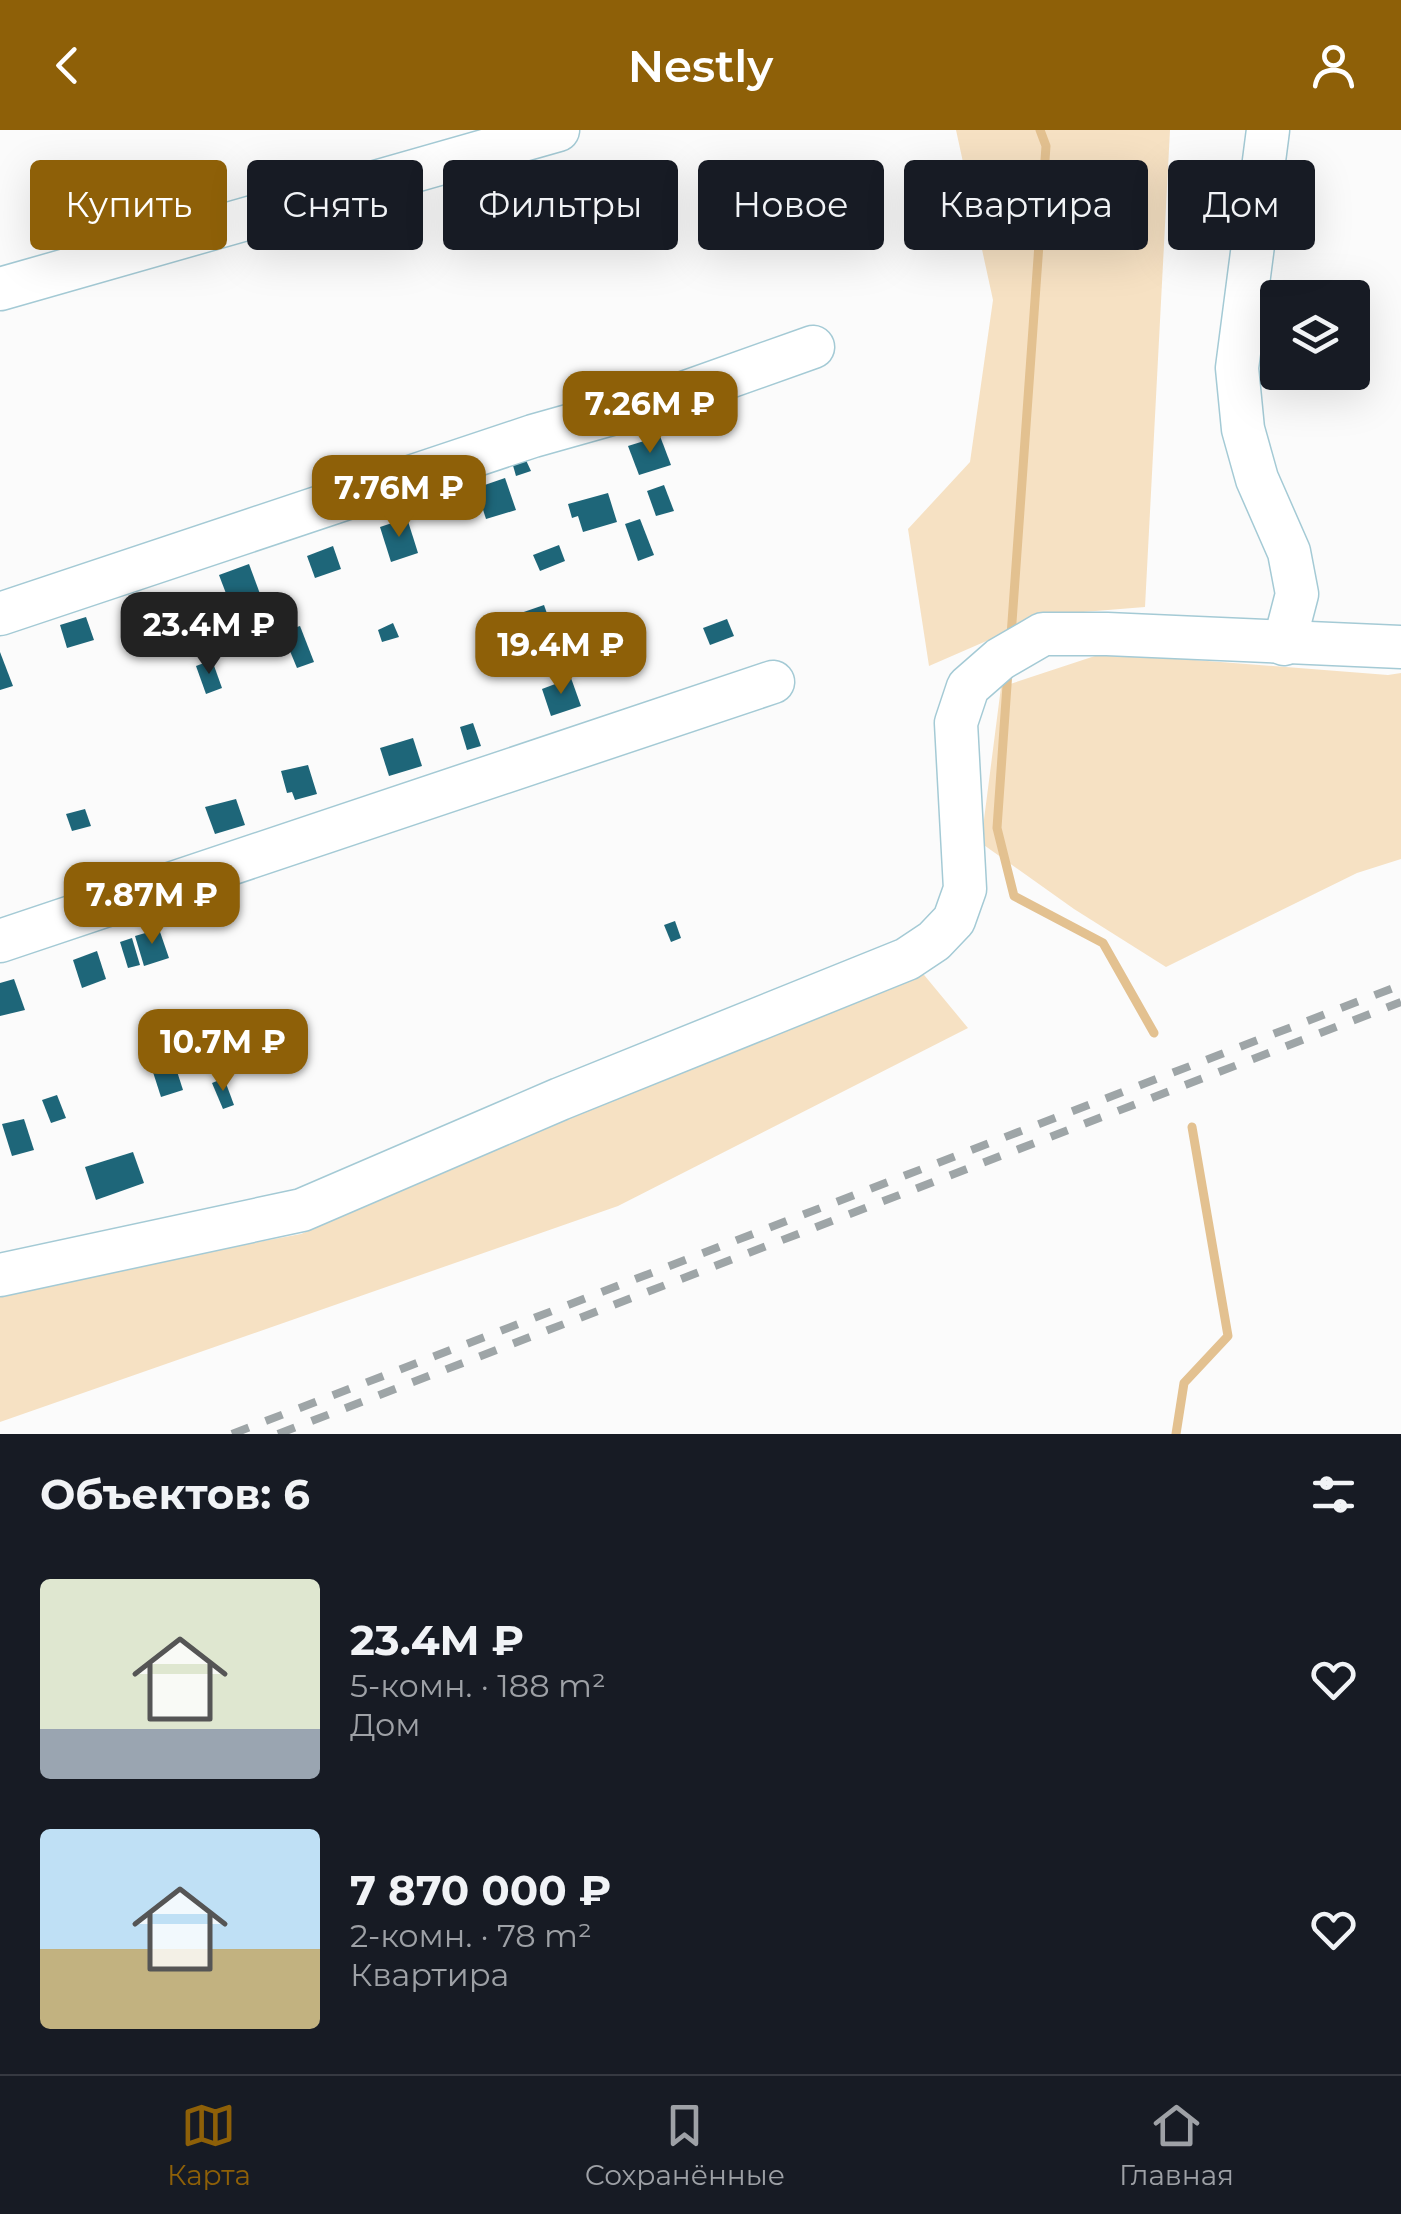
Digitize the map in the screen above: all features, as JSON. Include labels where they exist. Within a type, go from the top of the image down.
[{"type":"street","points":[[0,289],[558,130]]},
{"type":"street","points":[[1268,130],[1237,368],[1244,429],[1257,479],[1290,552],[1297,594],[1284,644]]},
{"type":"street","points":[[0,614],[533,436],[675,396],[814,347]]},
{"type":"street","points":[[0,1275],[302,1210],[560,1099],[908,958],[934,941],[954,920],[964,889],[956,723],[968,687],[1000,659],[1043,634],[1401,647]]},
{"type":"street","points":[[0,942],[773,682]]},
{"type":"shaded area","points":[[956,130],[1170,130],[1145,607],[1046,615],[929,666],[908,529],[970,462],[993,300],[982,250],[1148,250],[1148,160],[963,160]]},
{"type":"shaded area","points":[[1104,653],[1401,673],[1401,859],[1357,873],[1166,967],[1074,909],[981,843],[1001,687]]},
{"type":"shaded area","points":[[920,970],[968,1028],[618,1206],[0,1422],[0,1290],[301,1234],[615,1095]]},
{"type":"building","points":[[660,436],[671,465],[639,475],[628,446]]},
{"type":"building","points":[[525,458],[531,471],[516,476],[512,462]]},
{"type":"building","points":[[505,478],[516,510],[486,519],[476,488]]},
{"type":"building","points":[[664,485],[674,511],[656,516],[647,491]]},
{"type":"building","points":[[608,493],[617,522],[583,532],[578,516],[572,518],[568,504]]},
{"type":"building","points":[[407,518],[418,553],[391,562],[380,527]]},
{"type":"building","points":[[640,519],[654,555],[638,561],[625,524]]},
{"type":"building","points":[[559,545],[565,561],[540,571],[533,555]]},
{"type":"building","points":[[333,546],[341,569],[315,578],[307,556]]},
{"type":"building","points":[[249,564],[263,602],[233,612],[219,575]]},
{"type":"building","points":[[152,593],[163,623],[138,631],[128,602]]},
{"type":"building","points":[[544,605],[550,622],[521,631],[515,615]]},
{"type":"building","points":[[86,617],[94,640],[67,648],[60,625]]},
{"type":"building","points":[[727,619],[734,636],[710,645],[703,628]]},
{"type":"building","points":[[393,623],[399,637],[382,642],[378,630]]},
{"type":"building","points":[[300,626],[314,662],[297,668],[282,632]]},
{"type":"building","points":[[0,652],[13,686],[0,690]]},
{"type":"building","points":[[212,660],[222,688],[206,694],[196,666]]},
{"type":"building","points":[[571,678],[581,706],[551,716],[542,689]]},
{"type":"building","points":[[473,723],[481,746],[467,750],[460,727]]},
{"type":"building","points":[[413,738],[422,766],[389,776],[380,748]]},
{"type":"building","points":[[308,765],[317,794],[295,800],[292,792],[287,793],[281,771]]},
{"type":"building","points":[[236,799],[245,825],[215,834],[205,807]]},
{"type":"building","points":[[85,809],[91,826],[72,831],[66,814]]},
{"type":"building","points":[[675,921],[681,938],[671,942],[664,925]]},
{"type":"building","points":[[159,929],[169,958],[144,966],[135,936]]},
{"type":"building","points":[[132,938],[140,965],[128,968],[120,942]]},
{"type":"building","points":[[97,951],[106,979],[82,988],[73,960]]},
{"type":"building","points":[[14,979],[25,1010],[0,1016],[0,983]]},
{"type":"building","points":[[174,1062],[183,1090],[161,1097],[152,1069]]},
{"type":"building","points":[[224,1078],[234,1105],[223,1109],[212,1083]]},
{"type":"building","points":[[57,1095],[66,1118],[51,1123],[42,1100]]},
{"type":"building","points":[[24,1119],[34,1150],[12,1156],[2,1124]]},
{"type":"building","points":[[133,1152],[144,1183],[96,1200],[85,1167]]},
{"type":"waterway","points":[[1011,636],[1046,146],[1040,130]]},
{"type":"waterway","points":[[1008,671],[997,828],[1014,896],[1103,943],[1154,1033]]},
{"type":"waterway","points":[[1176,1434],[1184,1383],[1228,1336],[1192,1127]]},
{"type":"railway","points":[[232,1434],[1401,985]]},
{"type":"railway","points":[[278,1434],[1401,1002]]}]
